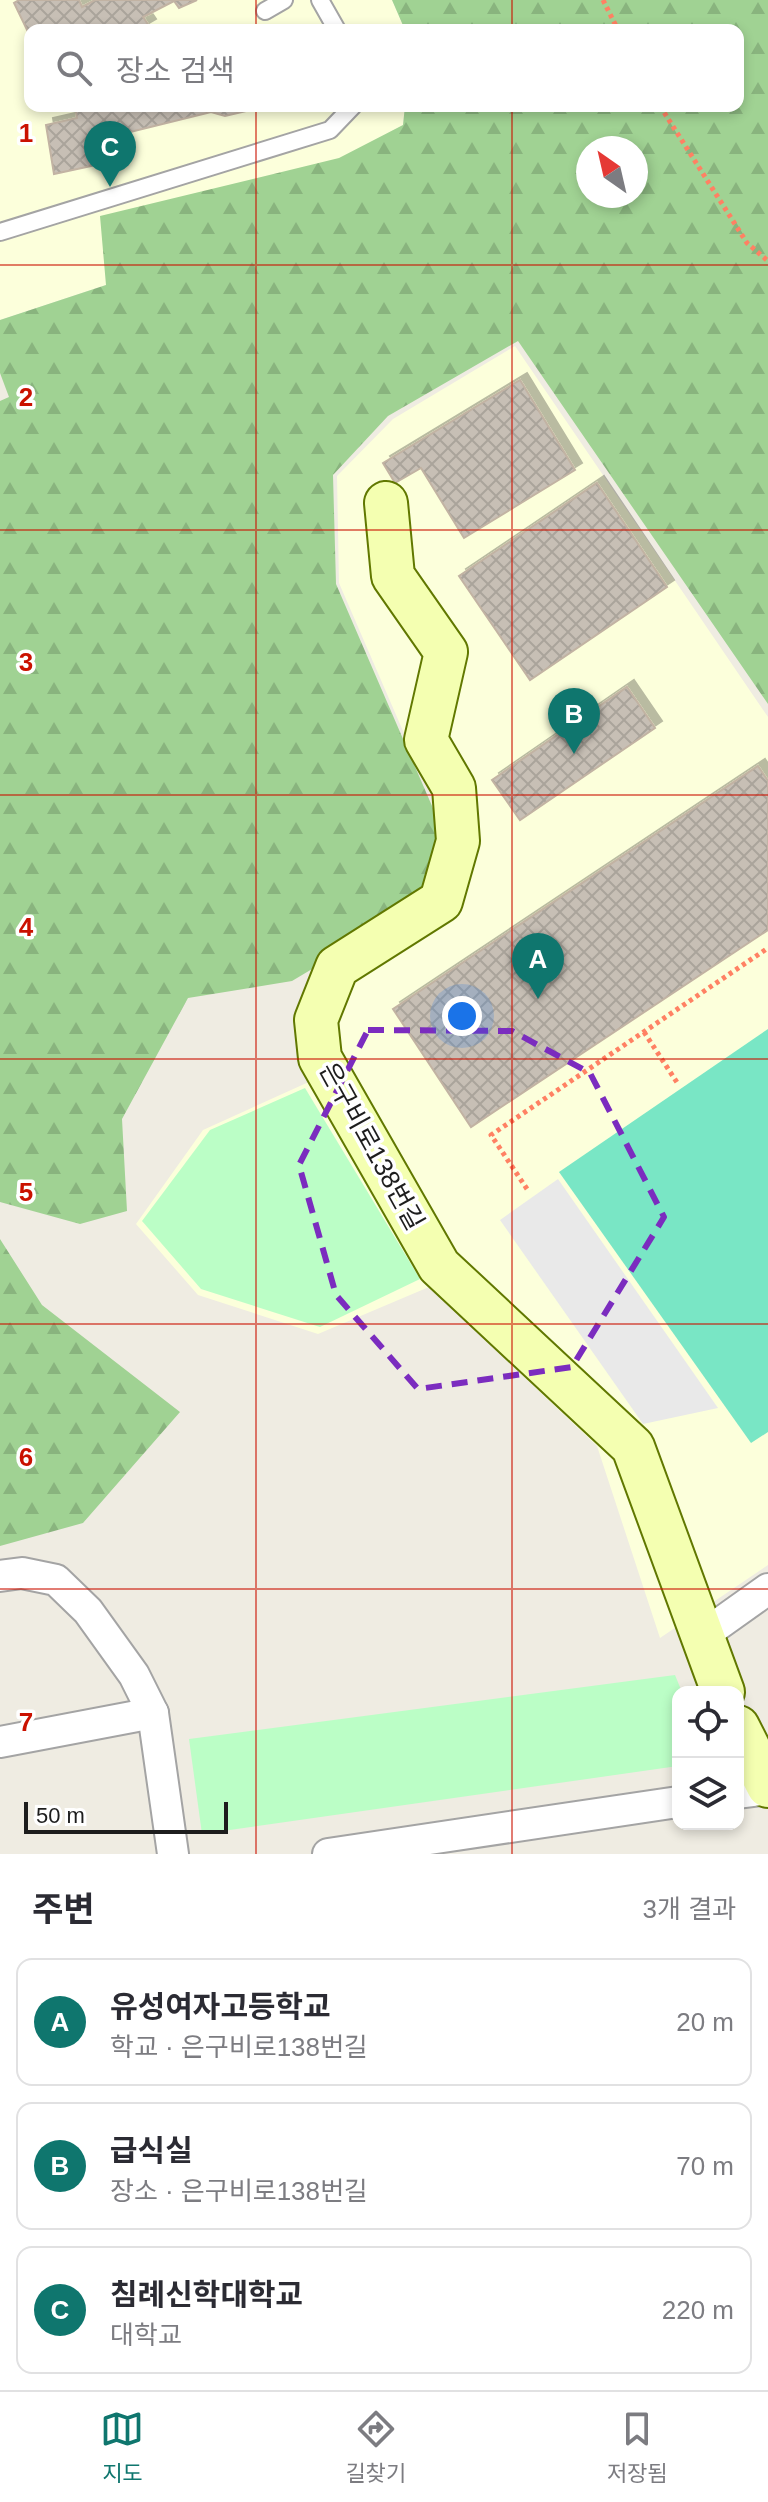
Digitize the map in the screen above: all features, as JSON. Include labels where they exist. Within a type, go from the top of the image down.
[{"type":"street","name":"은구비로138번길","points":[[386,503],[393,576],[446,652],[426,740],[454,788],[458,841],[441,901],[337,967],[316,1020],[320,1058],[439,1266],[633,1447],[721,1686]]},
{"type":"street","points":[[0,1576],[22,1573],[56,1580],[88,1611],[116,1647],[153,1713],[173,1854]]},
{"type":"street","points":[[702,1636],[768,1589]]},
{"type":"street","points":[[0,1742],[153,1713]]},
{"type":"street","points":[[744,1739],[768,1787],[744,1792]]},
{"type":"street","points":[[328,1854],[472,1843],[672,1803]]},
{"type":"lane","points":[[265,11],[284,0]]},
{"type":"lane","points":[[320,0],[334,24]]},
{"type":"lane","points":[[0,232],[330,130],[347,112]]},
{"type":"path","points":[[603,0],[615,24]]},
{"type":"path","points":[[664,112],[747,243],[768,261]]},
{"type":"path","points":[[527,1189],[491,1135],[768,948]]},
{"type":"path","points":[[644,1032],[678,1084]]},
{"type":"highlighted area","points":[[368,1030],[512,1031],[590,1073],[664,1217],[572,1367],[418,1389],[336,1295],[299,1165]]},
{"type":"shaded area","points":[[0,0],[392,0],[402,24],[24,24],[24,112],[404,112],[403,125],[106,285],[0,320]]},
{"type":"shaded area","points":[[515,346],[768,717],[768,1565],[660,1638],[597,1446],[429,1287],[318,1334],[198,1295],[136,1224],[203,1130],[311,1081],[295,1028],[323,970],[448,835],[339,583],[337,476],[393,419]]},
{"type":"shaded area","points":[[558,1179],[718,1408],[643,1424],[500,1220]]},
{"type":"green space","points":[[392,0],[768,0],[768,704],[518,341],[388,416],[333,475],[336,584],[445,836],[421,904],[292,981],[188,998],[122,1119],[127,1211],[80,1224],[0,1202],[0,401],[9,397],[0,373],[0,320],[106,285],[100,216],[339,158],[403,125],[404,112],[744,112],[744,24],[402,24]]},
{"type":"green space","points":[[768,1029],[768,1432],[751,1443],[559,1172]]},
{"type":"green space","points":[[305,1088],[420,1279],[320,1327],[201,1289],[142,1221],[210,1130]]},
{"type":"green space","points":[[0,1239],[42,1305],[180,1412],[83,1523],[0,1546]]},
{"type":"green space","points":[[675,1675],[680,1686],[672,1686],[672,1767],[202,1834],[189,1739]]},
{"type":"building","points":[[19,0],[79,0],[82,7],[95,0],[197,0],[179,8],[174,1],[143,17],[148,24],[24,24],[14,3]]},
{"type":"building","points":[[76,112],[211,112],[114,136],[119,160],[54,174],[46,125],[77,118]]},
{"type":"building","points":[[211,112],[242,112],[225,116]]},
{"type":"building","points":[[520,380],[575,470],[464,538],[421,468],[395,483],[383,463]]},
{"type":"building","points":[[597,483],[667,587],[530,680],[459,576]]},
{"type":"building","points":[[627,687],[655,728],[520,820],[492,780]]},
{"type":"building","points":[[758,766],[768,781],[768,930],[471,1127],[393,1009]]},
{"type":"place","name":"침례신학대학교","points":[[110,187]]},
{"type":"place","name":"급식실","points":[[574,754]]},
{"type":"place","name":"유성여자고등학교","points":[[538,999]]}]
